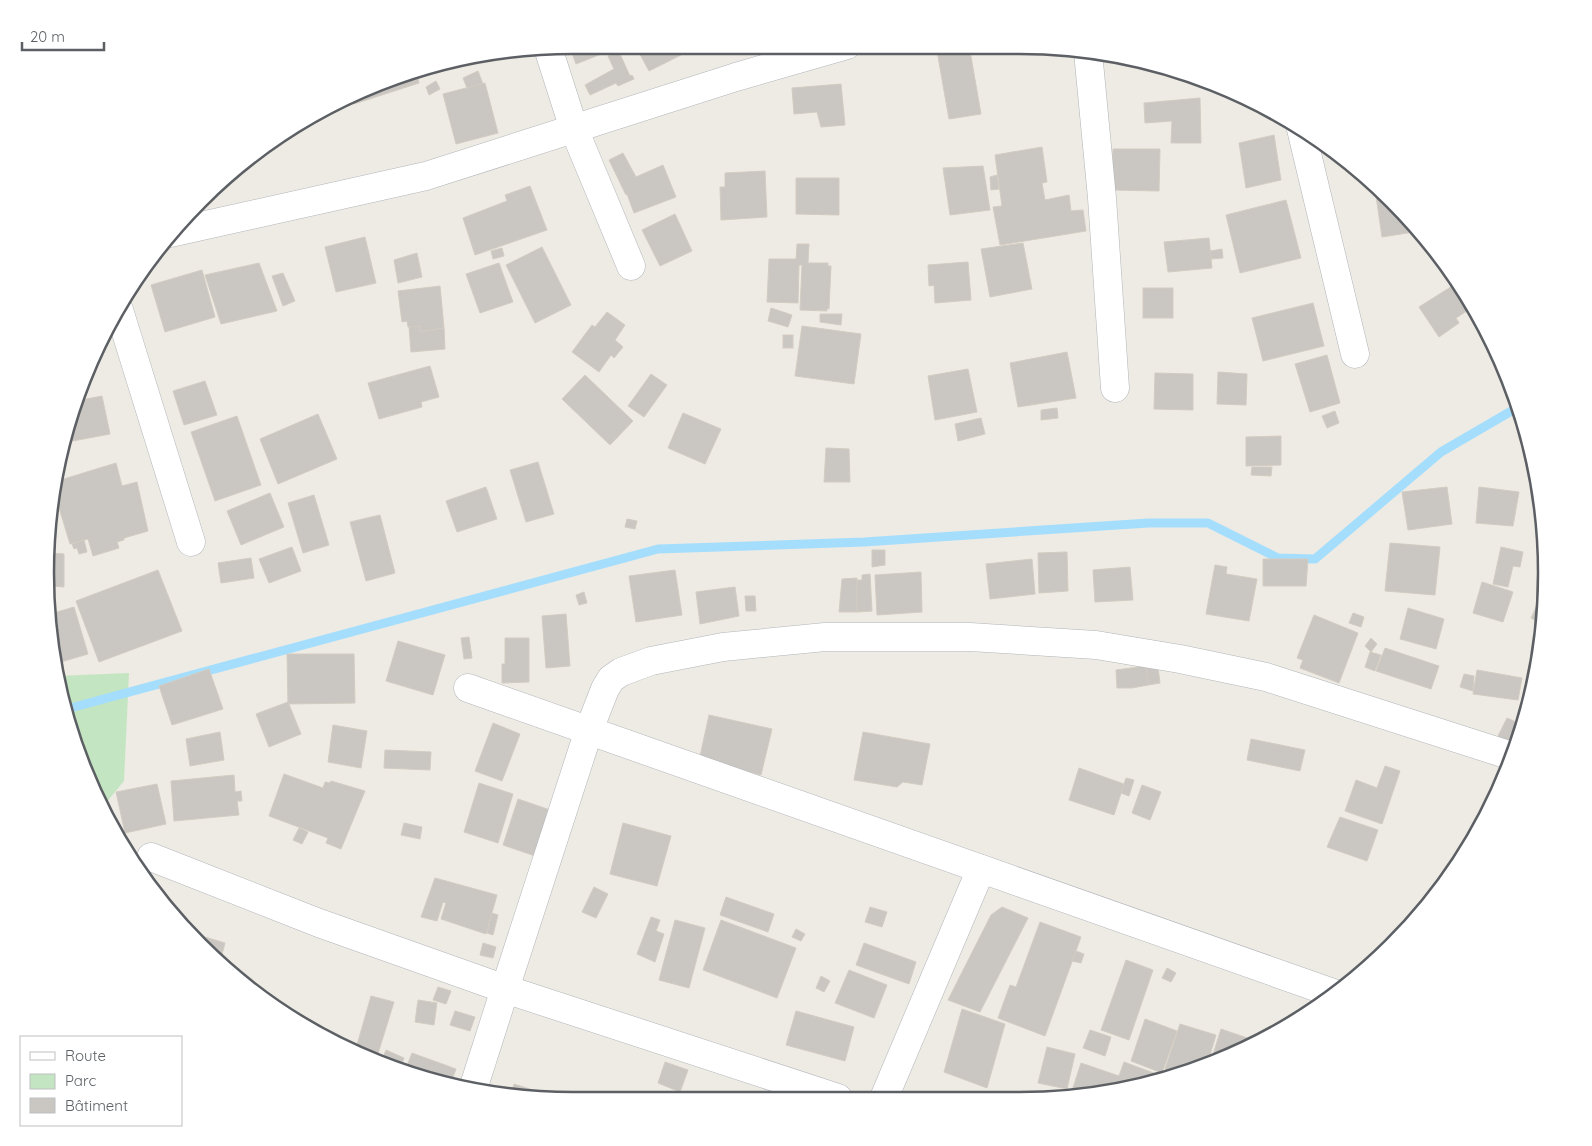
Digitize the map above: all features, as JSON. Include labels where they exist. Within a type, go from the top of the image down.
[{"type":"street","points":[[183,231],[426,176],[736,77],[816,54]]},
{"type":"street","points":[[550,55],[574,129],[631,266]]},
{"type":"street","points":[[1089,58],[1102,198],[1115,388]]},
{"type":"street","points":[[1304,139],[1355,354]]},
{"type":"street","points":[[121,317],[191,542]]},
{"type":"street","points":[[475,1083],[589,730],[605,689],[611,679],[621,672],[651,661],[723,647],[825,637],[970,638],[1096,646],[1180,659],[1266,677],[1506,754]]},
{"type":"street","points":[[468,688],[1327,991]]},
{"type":"street","points":[[151,857],[319,923],[504,989],[820,1092]]},
{"type":"street","points":[[887,1092],[982,869]]},
{"type":"green space","points":[[129,673],[124,781],[107,802],[81,740],[64,676]]},
{"type":"building","points":[[572,54],[601,54],[576,64]]},
{"type":"building","points":[[620,54],[630,76],[632,75],[634,79],[618,86],[616,83],[590,95],[585,85],[614,69],[608,56]]},
{"type":"building","points":[[640,54],[683,54],[649,71]]},
{"type":"building","points":[[938,54],[971,54],[981,114],[949,119]]},
{"type":"building","points":[[478,71],[483,84],[467,88],[463,78]]},
{"type":"building","points":[[418,77],[419,83],[354,104],[354,102],[374,93]]},
{"type":"building","points":[[436,81],[440,89],[429,95],[426,87]]},
{"type":"building","points":[[485,83],[498,133],[456,144],[443,94]]},
{"type":"building","points":[[841,84],[845,125],[821,127],[817,112],[794,114],[792,88]]},
{"type":"building","points":[[1200,98],[1201,143],[1171,143],[1172,121],[1145,123],[1144,103]]},
{"type":"building","points":[[1274,135],[1281,180],[1246,188],[1239,143]]},
{"type":"building","points":[[1042,147],[1047,182],[1042,183],[1045,200],[1069,195],[1071,211],[1083,210],[1086,231],[1000,245],[993,207],[1002,206],[995,155]]},
{"type":"building","points":[[1113,149],[1160,149],[1159,191],[1112,190]]},
{"type":"building","points":[[623,153],[636,177],[663,165],[676,197],[634,213],[627,194],[609,160]]},
{"type":"building","points":[[983,166],[990,210],[950,215],[943,168]]},
{"type":"building","points":[[765,171],[767,217],[721,220],[720,187],[725,187],[725,173]]},
{"type":"building","points":[[997,175],[999,189],[991,190],[990,177]]},
{"type":"building","points":[[796,178],[839,178],[839,215],[796,214]]},
{"type":"building","points":[[530,186],[547,230],[475,255],[463,218],[507,201],[505,195]]},
{"type":"building","points":[[1376,197],[1410,233],[1382,237]]},
{"type":"building","points":[[1286,200],[1301,258],[1240,273],[1226,215]]},
{"type":"building","points":[[675,214],[692,251],[660,266],[642,230]]},
{"type":"building","points":[[365,237],[376,283],[336,292],[325,247]]},
{"type":"building","points":[[1209,238],[1212,268],[1168,272],[1164,242]]},
{"type":"building","points":[[1023,243],[1032,289],[990,297],[981,249]]},
{"type":"building","points":[[797,244],[809,244],[808,263],[828,263],[828,266],[831,266],[829,309],[827,308],[827,311],[800,310],[802,265],[799,265],[798,303],[767,302],[769,259],[796,259]]},
{"type":"building","points":[[542,247],[571,305],[535,323],[506,265]]},
{"type":"building","points":[[502,248],[504,256],[493,259],[491,251]]},
{"type":"building","points":[[1222,249],[1223,258],[1211,259],[1210,251]]},
{"type":"building","points":[[417,253],[422,277],[398,283],[394,260]]},
{"type":"building","points":[[968,262],[971,300],[935,303],[934,285],[929,286],[928,265]]},
{"type":"building","points":[[259,263],[277,311],[221,324],[205,275]]},
{"type":"building","points":[[499,263],[513,302],[480,313],[466,274]]},
{"type":"building","points":[[202,270],[215,317],[165,332],[151,285]]},
{"type":"building","points":[[283,273],[295,301],[283,306],[272,276]]},
{"type":"building","points":[[440,286],[444,328],[420,332],[420,326],[408,327],[407,321],[402,322],[398,291]]},
{"type":"building","points":[[1452,286],[1467,311],[1456,318],[1459,323],[1439,337],[1419,307]]},
{"type":"building","points":[[1143,288],[1173,288],[1173,318],[1143,318]]},
{"type":"building","points":[[1313,303],[1324,346],[1263,361],[1252,318]]},
{"type":"building","points":[[771,308],[792,315],[788,327],[768,321]]},
{"type":"building","points":[[607,312],[625,325],[615,340],[623,347],[614,358],[611,355],[599,372],[572,352],[592,325],[595,327]]},
{"type":"building","points":[[820,314],[842,314],[841,325],[820,322]]},
{"type":"building","points":[[420,326],[420,332],[444,328],[445,349],[411,352],[409,327]]},
{"type":"building","points":[[802,326],[861,334],[854,384],[795,376]]},
{"type":"building","points":[[783,335],[793,335],[793,348],[783,348]]},
{"type":"building","points":[[1067,352],[1076,398],[1018,407],[1010,363]]},
{"type":"building","points":[[1327,355],[1340,403],[1310,412],[1295,364]]},
{"type":"building","points":[[430,366],[439,397],[421,402],[422,407],[379,419],[368,383]]},
{"type":"building","points":[[968,369],[977,412],[935,420],[928,376]]},
{"type":"building","points":[[1218,372],[1247,374],[1246,405],[1217,404]]},
{"type":"building","points":[[1155,373],[1193,374],[1193,410],[1154,409]]},
{"type":"building","points":[[651,374],[667,385],[644,417],[628,406]]},
{"type":"building","points":[[585,375],[633,421],[610,445],[562,399]]},
{"type":"building","points":[[205,381],[217,415],[184,425],[173,391]]},
{"type":"building","points":[[102,396],[110,434],[70,441],[81,406],[83,400]]},
{"type":"building","points":[[1057,408],[1058,418],[1041,420],[1041,410]]},
{"type":"building","points":[[1335,411],[1339,423],[1327,428],[1322,416]]},
{"type":"building","points":[[683,413],[721,429],[705,464],[668,448]]},
{"type":"building","points":[[318,414],[337,459],[278,484],[260,439]]},
{"type":"building","points":[[237,416],[261,485],[215,501],[191,432]]},
{"type":"building","points":[[981,418],[985,434],[958,441],[955,424]]},
{"type":"building","points":[[1281,436],[1281,465],[1246,466],[1246,437]]},
{"type":"building","points":[[826,448],[849,449],[850,482],[824,482]]},
{"type":"building","points":[[538,462],[554,514],[526,522],[510,470]]},
{"type":"building","points":[[116,463],[122,486],[137,482],[148,531],[124,538],[124,540],[117,542],[119,548],[93,556],[88,539],[70,544],[58,505],[63,479]]},
{"type":"building","points":[[1252,467],[1272,467],[1271,476],[1251,475]]},
{"type":"building","points":[[486,487],[497,519],[457,532],[446,501]]},
{"type":"building","points":[[1447,487],[1452,524],[1408,530],[1402,492]]},
{"type":"building","points":[[1479,487],[1519,492],[1513,526],[1476,523]]},
{"type":"building","points":[[270,493],[284,527],[241,545],[227,511]]},
{"type":"building","points":[[314,495],[329,545],[303,553],[288,503]]},
{"type":"building","points":[[380,515],[395,573],[366,581],[350,522]]},
{"type":"building","points":[[627,519],[637,521],[635,529],[625,527]]},
{"type":"building","points":[[84,540],[87,552],[79,554],[77,548],[74,549],[72,544]]},
{"type":"building","points":[[1390,543],[1440,547],[1435,595],[1385,591]]},
{"type":"building","points":[[292,547],[301,571],[269,583],[259,559]]},
{"type":"building","points":[[1501,547],[1523,552],[1520,567],[1513,566],[1508,587],[1493,584]]},
{"type":"building","points":[[872,550],[885,550],[885,565],[872,567]]},
{"type":"building","points":[[1067,552],[1068,591],[1039,593],[1038,553]]},
{"type":"building","points":[[55,553],[64,554],[64,587],[54,586]]},
{"type":"building","points":[[251,558],[254,578],[221,583],[218,563]]},
{"type":"building","points":[[1032,559],[1035,594],[990,599],[986,564]]},
{"type":"building","points":[[1263,559],[1308,559],[1306,586],[1263,586]]},
{"type":"building","points":[[1215,565],[1227,567],[1226,574],[1257,579],[1249,621],[1206,614]]},
{"type":"building","points":[[1130,567],[1133,600],[1095,602],[1093,570]]},
{"type":"building","points":[[158,570],[182,631],[99,662],[76,601]]},
{"type":"building","points":[[675,570],[682,615],[636,622],[629,576]]},
{"type":"building","points":[[921,572],[922,612],[877,615],[875,575]]},
{"type":"building","points":[[870,574],[872,611],[857,612],[857,580],[862,580],[862,575]]},
{"type":"building","points":[[857,578],[857,612],[839,612],[842,579]]},
{"type":"building","points":[[1482,582],[1513,592],[1503,622],[1473,613]]},
{"type":"building","points":[[735,587],[739,616],[700,624],[696,592]]},
{"type":"building","points":[[584,592],[587,603],[579,605],[576,595]]},
{"type":"building","points":[[745,596],[755,596],[756,611],[746,611]]},
{"type":"building","points":[[1537,605],[1536,620],[1531,618]]},
{"type":"building","points":[[74,607],[88,654],[62,662],[55,612]]},
{"type":"building","points":[[1408,608],[1444,619],[1436,649],[1400,639]]},
{"type":"building","points":[[1353,613],[1364,617],[1361,627],[1349,623]]},
{"type":"building","points":[[566,614],[570,666],[546,668],[542,616]]},
{"type":"building","points":[[1314,615],[1358,633],[1339,683],[1300,668],[1303,660],[1297,658]]},
{"type":"building","points":[[469,637],[472,658],[464,659],[461,638]]},
{"type":"building","points":[[505,638],[529,638],[529,682],[502,683],[502,664],[505,664]]},
{"type":"building","points":[[1371,638],[1377,644],[1371,652],[1365,646]]},
{"type":"building","points":[[398,641],[445,655],[433,695],[386,681]]},
{"type":"building","points":[[1385,648],[1439,666],[1431,689],[1376,671]]},
{"type":"building","points":[[1370,652],[1381,655],[1375,671],[1365,667]]},
{"type":"building","points":[[287,654],[354,654],[355,703],[288,704]]},
{"type":"building","points":[[1146,666],[1148,685],[1117,688],[1116,670]]},
{"type":"building","points":[[1158,667],[1160,683],[1148,685],[1146,668]]},
{"type":"building","points":[[209,669],[223,709],[172,725],[159,686]]},
{"type":"building","points":[[1477,670],[1522,678],[1518,700],[1473,694]]},
{"type":"building","points":[[1464,674],[1474,676],[1473,691],[1460,687]]},
{"type":"building","points":[[288,702],[301,734],[269,747],[256,714]]},
{"type":"building","points":[[709,715],[772,729],[761,775],[699,761]]},
{"type":"building","points":[[1507,718],[1516,722],[1510,742],[1498,736]]},
{"type":"building","points":[[493,723],[520,734],[502,781],[475,771]]},
{"type":"building","points":[[333,725],[367,731],[361,768],[328,762]]},
{"type":"building","points":[[220,732],[224,760],[190,766],[186,739]]},
{"type":"building","points":[[863,732],[930,744],[922,785],[903,782],[897,787],[854,780]]},
{"type":"building","points":[[1251,739],[1305,750],[1300,771],[1247,760]]},
{"type":"building","points":[[385,750],[431,752],[430,770],[384,768]]},
{"type":"building","points":[[1385,766],[1400,771],[1382,824],[1345,811],[1356,780],[1377,788]]},
{"type":"building","points":[[1079,768],[1124,784],[1114,815],[1069,800]]},
{"type":"building","points":[[284,774],[323,788],[325,782],[330,783],[331,781],[365,791],[341,849],[326,843],[328,838],[269,816]]},
{"type":"building","points":[[234,775],[235,792],[241,791],[242,801],[237,801],[239,815],[174,821],[171,781]]},
{"type":"building","points":[[1126,778],[1134,780],[1129,796],[1121,793]]},
{"type":"building","points":[[479,783],[513,794],[498,843],[464,832]]},
{"type":"building","points":[[157,784],[166,824],[125,833],[116,792]]},
{"type":"building","points":[[1142,785],[1161,792],[1150,820],[1132,813]]},
{"type":"building","points":[[518,799],[553,811],[538,857],[503,845]]},
{"type":"building","points":[[1340,817],[1378,830],[1367,861],[1327,847]]},
{"type":"building","points":[[404,823],[422,827],[420,839],[401,835]]},
{"type":"building","points":[[623,823],[671,836],[657,886],[610,874]]},
{"type":"building","points":[[299,828],[308,832],[302,844],[293,840]]},
{"type":"building","points":[[435,878],[497,895],[486,934],[441,919],[446,903],[443,902],[437,921],[421,917]]},
{"type":"building","points":[[594,887],[608,894],[596,918],[582,912]]},
{"type":"building","points":[[726,897],[774,914],[768,932],[720,915]]},
{"type":"building","points":[[870,907],[887,912],[882,927],[865,922]]},
{"type":"building","points":[[1002,907],[1028,918],[980,1012],[948,1000],[991,915]]},
{"type":"building","points":[[492,913],[498,915],[493,935],[487,933]]},
{"type":"building","points":[[651,917],[660,920],[656,931],[664,934],[655,962],[637,954]]},
{"type":"building","points":[[675,920],[705,928],[689,988],[659,980]]},
{"type":"building","points":[[721,920],[796,948],[777,998],[703,970]]},
{"type":"building","points":[[1040,922],[1081,937],[1045,1036],[998,1018],[1010,985],[1016,987]]},
{"type":"building","points":[[796,929],[805,934],[801,941],[792,937]]},
{"type":"building","points":[[203,936],[225,943],[222,955]]},
{"type":"building","points":[[483,943],[496,947],[493,958],[480,955]]},
{"type":"building","points":[[864,943],[916,962],[909,984],[856,965]]},
{"type":"building","points":[[1076,951],[1084,954],[1081,963],[1072,961]]},
{"type":"building","points":[[1126,960],[1153,970],[1129,1040],[1101,1030]]},
{"type":"building","points":[[1167,968],[1176,973],[1171,982],[1162,978]]},
{"type":"building","points":[[849,970],[887,985],[874,1018],[835,1003]]},
{"type":"building","points":[[821,976],[830,981],[824,992],[816,988]]},
{"type":"building","points":[[438,987],[451,991],[446,1004],[433,1000]]},
{"type":"building","points":[[371,996],[394,1002],[378,1054],[357,1045]]},
{"type":"building","points":[[418,1000],[437,1003],[434,1025],[415,1022]]},
{"type":"building","points":[[962,1009],[1005,1024],[987,1088],[944,1072]]},
{"type":"building","points":[[455,1011],[475,1017],[470,1031],[450,1025]]},
{"type":"building","points":[[796,1011],[854,1027],[845,1061],[786,1045]]},
{"type":"building","points":[[1145,1019],[1177,1031],[1162,1072],[1131,1061]]},
{"type":"building","points":[[1180,1024],[1216,1035],[1210,1056],[1169,1070],[1165,1069]]},
{"type":"building","points":[[1221,1029],[1249,1039],[1218,1053],[1213,1055]]},
{"type":"building","points":[[1090,1030],[1111,1037],[1105,1056],[1083,1048]]},
{"type":"building","points":[[1047,1047],[1075,1054],[1067,1089],[1038,1083]]},
{"type":"building","points":[[386,1050],[404,1058],[402,1064],[383,1056]]},
{"type":"building","points":[[412,1053],[456,1069],[453,1078],[407,1065]]},
{"type":"building","points":[[665,1062],[688,1070],[680,1092],[658,1083]]},
{"type":"building","points":[[1124,1062],[1156,1074],[1072,1089],[1081,1063],[1119,1076]]},
{"type":"building","points":[[514,1084],[535,1091],[513,1089]]},
{"type":"waterway","points":[[71,708],[658,549],[864,542],[1148,523],[1208,523],[1278,558],[1315,559],[1441,452],[1512,410]]}]
